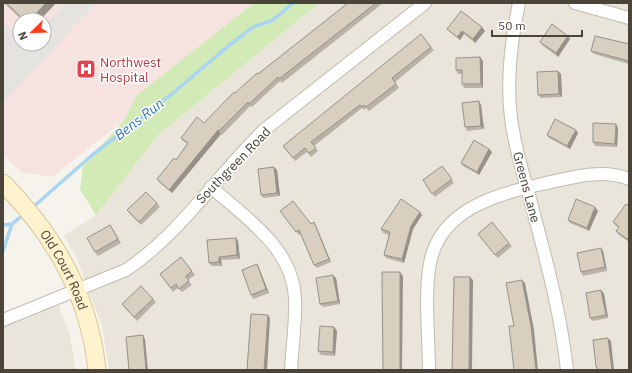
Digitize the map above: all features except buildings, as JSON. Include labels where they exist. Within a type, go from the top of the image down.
[{"type":"main road","name":"Old Court Road","points":[[3,183],[22,202],[35,218],[58,252],[77,291],[90,330],[97,370]]},
{"type":"street","name":"Southgreen Road","points":[[3,320],[126,270],[144,258],[162,242],[264,130],[425,3]]},
{"type":"street","name":"Greens Lane","points":[[519,3],[512,33],[509,62],[509,97],[511,118],[561,322],[567,370]]},
{"type":"street","points":[[575,3],[629,18]]},
{"type":"street","points":[[429,370],[428,277],[431,262],[446,229],[471,208],[490,198],[527,187],[581,175],[607,174],[629,179]]},
{"type":"street","points":[[211,187],[267,237],[286,266],[292,282],[295,299],[291,370]]},
{"type":"shaded area","name":"Northwest Hospital","points":[[3,3],[254,3],[137,95],[124,120],[52,177],[21,172],[3,155]]},
{"type":"shaded area","points":[[66,3],[96,3],[52,50],[52,18]]},
{"type":"shaded area","points":[[319,3],[629,3],[629,370],[109,370],[102,326],[77,259],[64,236],[96,215],[158,135]]},
{"type":"shaded area","points":[[3,22],[12,30],[12,52],[50,52],[3,103]]},
{"type":"shaded area","points":[[54,293],[70,335],[76,370],[3,370],[3,313]]},
{"type":"green space","points":[[254,3],[319,3],[158,135],[96,215],[80,189],[83,166],[124,120],[137,95]]},
{"type":"waterway","name":"Bens Run","points":[[32,208],[91,156],[173,93],[227,47],[253,27],[273,20],[293,3]]},
{"type":"waterway","name":"Bens Run","points":[[3,251],[12,224],[24,214]]},
{"type":"waterway","points":[[3,225],[12,224]]},
{"type":"place","name":"Northwest Hospital","points":[[86,69]]}]
